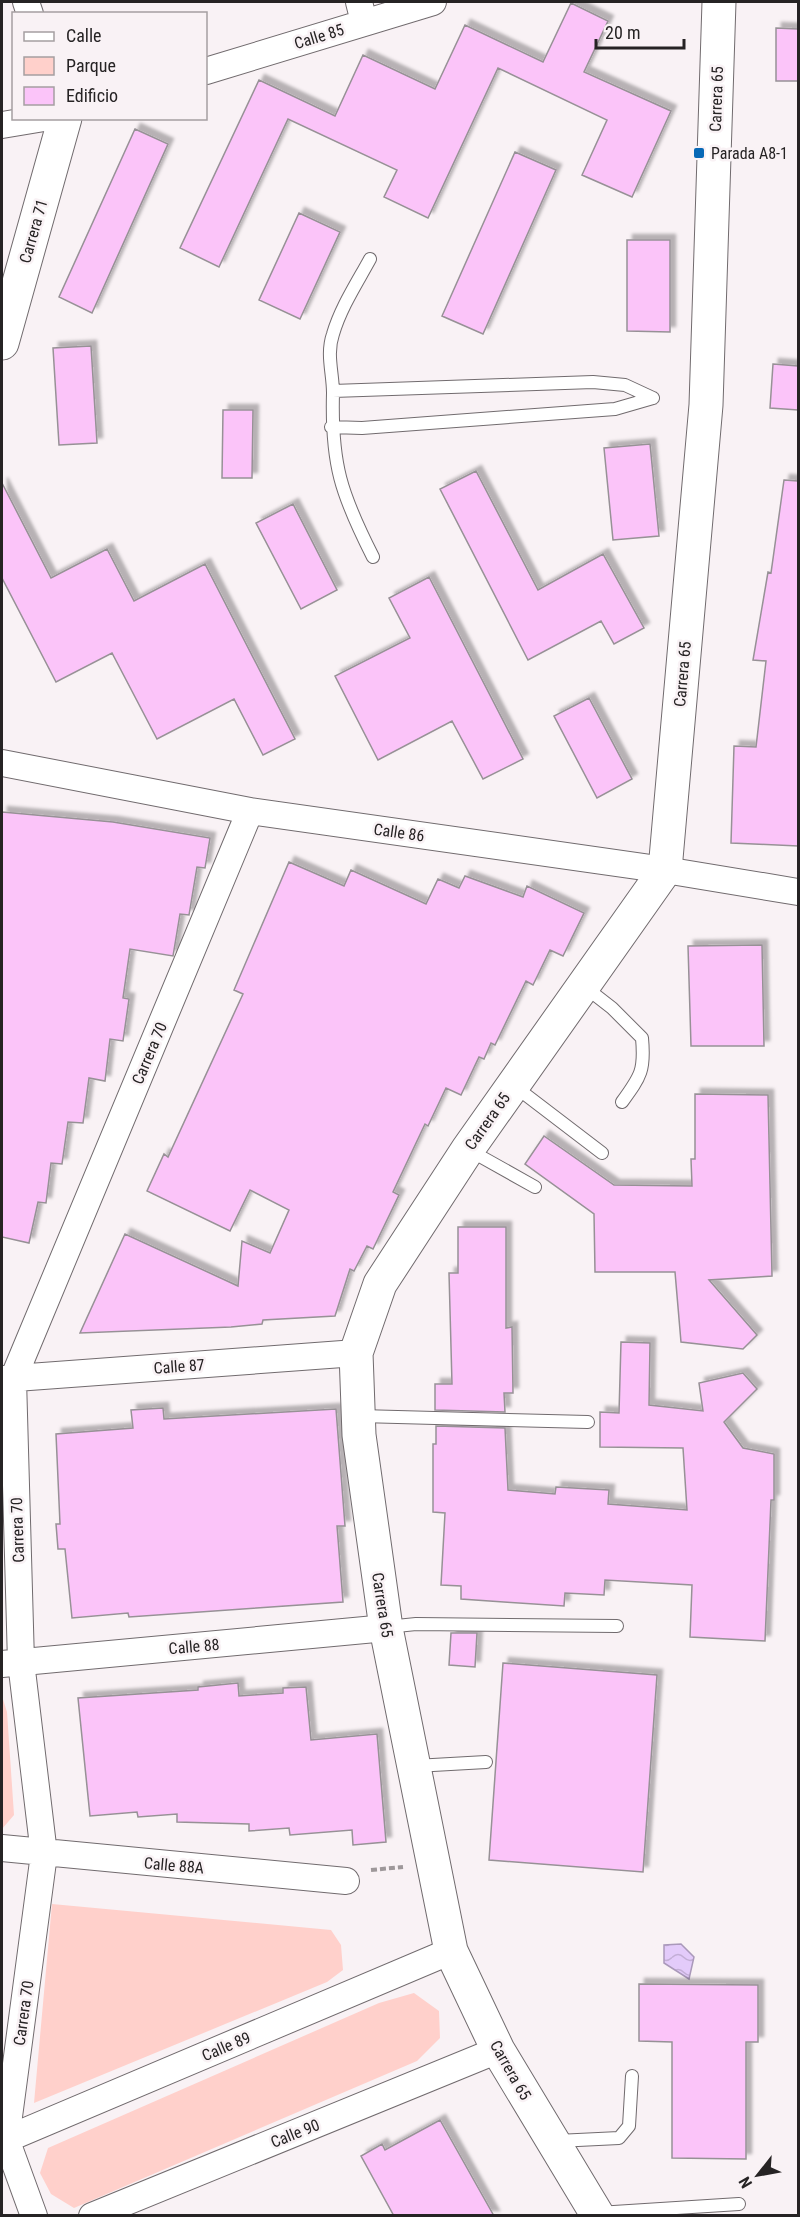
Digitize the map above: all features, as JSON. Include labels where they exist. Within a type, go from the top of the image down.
[{"type":"street","name":"Calle 85","points":[[207,71],[362,12],[433,2]]},
{"type":"street","name":"Carrera 65","points":[[598,2214],[498,2050],[451,1951],[386,1628],[359,1415],[357,1353],[380,1284],[468,1149],[665,870],[706,405],[719,2]]},
{"type":"street","points":[[2,125],[32,120]]},
{"type":"street","name":"Carrera 71","points":[[2,343],[64,120]]},
{"type":"street","name":"Calle 86","points":[[2,763],[250,811],[665,870],[798,892]]},
{"type":"street","name":"Carrera 70","points":[[34,2216],[4,2140],[44,1854],[11,1663],[7,1379],[250,811]]},
{"type":"street","name":"Calle 87","points":[[7,1379],[357,1353]]},
{"type":"street","name":"Calle 88","points":[[11,1663],[386,1628]]},
{"type":"street","name":"Calle 88A","points":[[2,1848],[44,1854],[346,1881]]},
{"type":"street","name":"Calle 89","points":[[4,2140],[451,1951]]},
{"type":"street","name":"Calle 90","points":[[92,2216],[498,2050]]},
{"type":"lane","points":[[370,259],[338,318],[332,336],[329,364],[333,391],[332,427],[336,468],[342,489],[373,556]]},
{"type":"lane","points":[[332,427],[362,428],[615,409],[653,398],[625,385],[593,382],[333,391]]},
{"type":"lane","points":[[582,985],[612,1008],[642,1038],[644,1062],[641,1076],[622,1102]]},
{"type":"lane","points":[[513,1084],[602,1153]]},
{"type":"lane","points":[[468,1149],[535,1186]]},
{"type":"lane","points":[[359,1415],[588,1422]]},
{"type":"lane","points":[[386,1628],[416,1624],[617,1626]]},
{"type":"lane","points":[[414,1766],[486,1762]]},
{"type":"lane","points":[[553,2141],[619,2138],[629,2126],[632,2076]]},
{"type":"lane","points":[[598,2214],[739,2204]]},
{"type":"path","points":[[346,1881],[363,1871],[434,1864]]},
{"type":"green space","points":[[2,1696],[7,1712],[14,1815],[2,1829]]},
{"type":"green space","points":[[52,1904],[331,1930],[341,1945],[343,1970],[327,1982],[34,2103]]},
{"type":"green space","points":[[414,1993],[439,2011],[440,2038],[417,2061],[74,2208],[51,2194],[40,2173],[48,2148],[379,2003]]},
{"type":"water","points":[[681,1944],[694,1957],[689,1979],[664,1963],[664,1945]]},
{"type":"building","points":[[571,3],[608,21],[584,72],[671,111],[632,197],[582,175],[607,120],[498,68],[428,218],[384,197],[397,170],[288,119],[219,267],[180,248],[259,80],[335,116],[363,55],[435,89],[465,25],[543,62]]},
{"type":"building","points":[[776,28],[798,29],[798,81],[776,81]]},
{"type":"building","points":[[135,129],[168,144],[92,313],[59,297]]},
{"type":"building","points":[[515,152],[556,170],[483,334],[442,316]]},
{"type":"building","points":[[299,213],[340,232],[300,319],[259,300]]},
{"type":"building","points":[[627,240],[670,240],[670,332],[627,331]]},
{"type":"building","points":[[91,346],[97,443],[59,445],[53,348]]},
{"type":"building","points":[[773,364],[798,366],[798,410],[770,408]]},
{"type":"building","points":[[223,410],[253,410],[252,478],[222,478]]},
{"type":"building","points":[[650,444],[659,536],[613,540],[604,448]]},
{"type":"building","points":[[476,471],[538,590],[603,554],[644,628],[614,644],[601,621],[528,660],[440,489]]},
{"type":"building","points":[[784,480],[798,481],[798,846],[731,843],[734,746],[756,747],[766,661],[753,660],[768,572],[771,573]]},
{"type":"building","points":[[2,483],[51,578],[107,549],[134,601],[205,564],[295,739],[263,755],[234,699],[157,739],[112,653],[56,682],[2,578]]},
{"type":"building","points":[[293,504],[337,590],[301,609],[256,523]]},
{"type":"building","points":[[429,577],[523,759],[483,779],[452,721],[378,760],[335,676],[410,638],[389,598]]},
{"type":"building","points":[[589,698],[632,779],[597,798],[554,716]]},
{"type":"building","points":[[2,812],[113,822],[210,838],[205,868],[197,867],[189,915],[180,914],[173,956],[130,949],[123,998],[129,999],[123,1041],[110,1039],[105,1081],[89,1078],[83,1123],[68,1122],[62,1164],[51,1163],[46,1203],[38,1202],[29,1243],[2,1237]]},
{"type":"building","points":[[289,862],[344,886],[351,870],[426,904],[438,879],[459,888],[465,876],[523,897],[527,886],[584,913],[563,956],[550,950],[533,985],[526,981],[495,1045],[491,1043],[484,1059],[479,1057],[461,1095],[446,1088],[428,1126],[425,1124],[393,1192],[399,1195],[373,1249],[367,1246],[354,1271],[350,1269],[335,1316],[263,1320],[262,1324],[231,1327],[80,1333],[125,1234],[238,1286],[242,1241],[270,1253],[289,1210],[250,1190],[230,1231],[147,1191],[164,1154],[168,1157],[243,994],[234,990]]},
{"type":"building","points":[[762,945],[764,1046],[691,1046],[688,946]]},
{"type":"building","points":[[695,1094],[768,1095],[772,1276],[709,1280],[757,1335],[743,1349],[681,1342],[675,1272],[595,1272],[594,1214],[525,1164],[544,1136],[614,1185],[692,1186],[691,1159],[695,1159]]},
{"type":"building","points":[[458,1227],[506,1227],[506,1328],[512,1327],[513,1393],[504,1393],[505,1412],[435,1410],[435,1384],[452,1384],[449,1273],[458,1273]]},
{"type":"building","points":[[621,1342],[650,1343],[649,1405],[703,1411],[699,1383],[743,1373],[757,1389],[724,1422],[743,1448],[774,1454],[774,1500],[771,1500],[765,1641],[690,1637],[692,1585],[605,1580],[604,1595],[565,1593],[564,1606],[461,1599],[461,1586],[441,1585],[445,1513],[433,1512],[433,1444],[436,1444],[436,1426],[505,1428],[508,1490],[555,1494],[556,1487],[609,1490],[608,1504],[687,1510],[683,1448],[600,1447],[600,1412],[619,1413]]},
{"type":"building","points":[[163,1408],[164,1419],[336,1409],[345,1526],[337,1526],[343,1602],[129,1617],[128,1613],[72,1618],[65,1549],[58,1549],[56,1524],[60,1524],[56,1434],[133,1428],[131,1410]]},
{"type":"building","points":[[451,1633],[477,1633],[475,1667],[449,1665]]},
{"type":"building","points":[[503,1663],[657,1675],[643,1872],[489,1860]]},
{"type":"building","points":[[238,1683],[239,1696],[283,1693],[283,1688],[306,1687],[311,1740],[377,1734],[386,1842],[353,1845],[352,1830],[290,1835],[289,1828],[249,1831],[249,1824],[177,1822],[177,1814],[138,1817],[137,1812],[90,1816],[78,1698],[198,1690],[198,1687]]},
{"type":"building","points":[[639,1984],[758,1985],[758,2042],[746,2042],[746,2159],[672,2158],[672,2042],[639,2041]]},
{"type":"building","points":[[440,2120],[494,2216],[394,2216],[361,2156],[382,2144],[385,2150]]},
{"type":"place","name":"Parada A8-1","points":[[699,153]]}]
